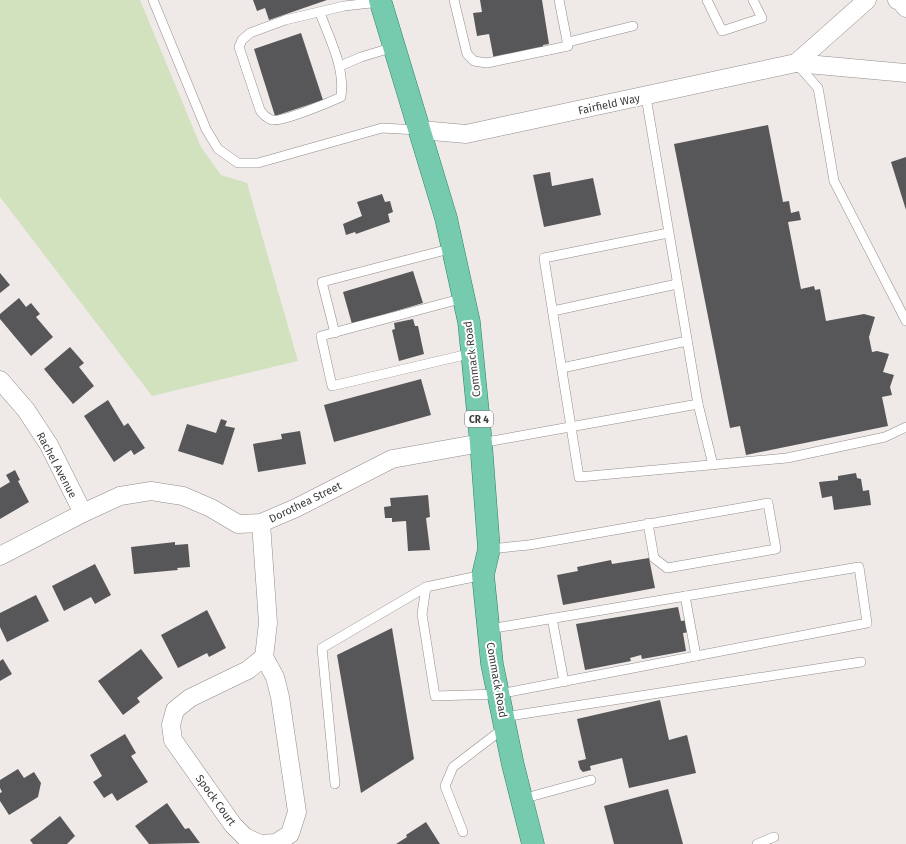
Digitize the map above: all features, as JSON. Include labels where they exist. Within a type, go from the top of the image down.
[{"type":"main road","name":"Commack Road","points":[[383,1],[394,47],[454,248],[464,298],[473,353],[481,443],[489,549],[483,575],[492,664],[533,844]]},
{"type":"street","name":"Fairfield Way","points":[[796,63],[867,0]]},
{"type":"street","points":[[897,0],[906,8]]},
{"type":"street","name":"Fairfield Way","points":[[420,130],[466,134],[646,97],[796,63],[906,73]]},
{"type":"street","name":"Rachel Avenue","points":[[0,380],[26,410],[50,445],[83,513]]},
{"type":"street","name":"Dorothea Street","points":[[0,556],[83,513],[120,496],[151,491],[183,496],[211,508],[238,524],[261,523],[296,508],[392,459],[429,451],[481,443]]},
{"type":"street","points":[[261,523],[268,623],[264,658]]},
{"type":"street","name":"Spock Court","points":[[264,658],[275,677],[280,697],[297,812],[290,834],[276,843],[260,844],[245,837],[233,826],[173,740],[171,726],[175,710],[190,698],[248,670],[264,658]]},
{"type":"lane","points":[[153,0],[206,129],[218,150],[238,163],[258,163],[382,128],[420,130]]},
{"type":"lane","points":[[454,0],[466,54],[474,61],[487,63],[568,46],[559,0]]},
{"type":"lane","points":[[707,0],[722,31],[762,18],[753,0]]},
{"type":"lane","points":[[320,13],[340,66],[343,85],[341,97],[315,108],[273,120],[264,116],[260,110],[239,47],[242,40],[250,34],[285,20],[320,13],[344,6],[383,1]]},
{"type":"lane","points":[[568,42],[633,26]]},
{"type":"lane","points":[[340,66],[361,57],[394,47]]},
{"type":"lane","points":[[796,63],[818,88],[834,181],[906,321]]},
{"type":"lane","points":[[646,97],[698,404],[713,465]]},
{"type":"lane","points":[[668,233],[544,258],[579,477],[787,458],[885,437],[906,427]]},
{"type":"lane","points":[[335,333],[322,282],[454,248]]},
{"type":"lane","points":[[553,311],[678,284]]},
{"type":"lane","points":[[464,298],[322,336],[332,386],[473,353]]},
{"type":"lane","points":[[562,368],[687,341]]},
{"type":"lane","points":[[481,443],[698,404]]},
{"type":"lane","points":[[489,549],[529,545],[648,523],[768,503],[776,549],[667,568],[654,558],[648,523]]},
{"type":"lane","points":[[426,588],[422,614],[436,696],[499,694],[868,623],[859,567],[489,629]]},
{"type":"lane","points":[[335,784],[322,648],[426,588],[483,575]]},
{"type":"lane","points":[[685,596],[696,656]]},
{"type":"lane","points":[[552,618],[564,682]]},
{"type":"lane","points":[[463,832],[445,786],[453,767],[504,722],[861,662]]},
{"type":"lane","points":[[522,799],[591,780]]},
{"type":"lane","points":[[757,844],[774,837]]},
{"type":"green space","points":[[0,0],[140,0],[201,147],[221,175],[247,183],[298,361],[152,396],[0,197]]},
{"type":"building","points":[[253,0],[327,0],[269,20],[265,8],[257,11]]},
{"type":"building","points":[[480,0],[542,0],[549,44],[543,45],[544,50],[494,60],[489,34],[477,36],[473,13],[482,12]]},
{"type":"building","points":[[301,33],[323,100],[275,116],[254,49]]},
{"type":"building","points":[[768,125],[783,202],[789,201],[791,213],[799,211],[801,220],[788,222],[801,289],[814,286],[815,290],[820,289],[826,321],[864,314],[875,317],[869,337],[872,352],[877,351],[889,354],[883,372],[894,375],[890,387],[892,395],[882,397],[888,426],[746,455],[740,426],[730,428],[674,144]]},
{"type":"building","points":[[906,157],[906,210],[891,162]]},
{"type":"building","points":[[550,172],[552,186],[593,178],[601,215],[544,227],[533,175]]},
{"type":"building","points":[[382,194],[385,202],[390,201],[393,212],[388,214],[390,222],[356,234],[355,232],[346,235],[343,224],[362,216],[357,202]]},
{"type":"building","points":[[413,271],[423,303],[352,324],[343,292]]},
{"type":"building","points":[[0,273],[10,285],[0,293]]},
{"type":"building","points":[[19,298],[26,307],[31,303],[40,314],[36,317],[53,337],[31,356],[0,319],[0,314]]},
{"type":"building","points":[[413,319],[415,326],[418,326],[424,354],[399,361],[392,330],[395,329],[394,323]]},
{"type":"building","points":[[70,347],[84,363],[79,367],[94,386],[73,404],[44,369]]},
{"type":"building","points":[[421,379],[431,415],[334,442],[324,405]]},
{"type":"building","points":[[108,400],[124,426],[128,423],[145,448],[134,455],[131,450],[114,462],[84,416]]},
{"type":"building","points":[[221,419],[227,421],[225,426],[235,428],[223,465],[178,451],[187,424],[216,433]]},
{"type":"building","points":[[300,431],[306,464],[258,472],[253,444],[282,439],[281,434]]},
{"type":"building","points":[[15,470],[20,480],[18,481],[29,502],[0,519],[0,488],[10,482],[6,475]]},
{"type":"building","points":[[856,473],[857,478],[861,479],[863,491],[869,490],[871,505],[834,510],[832,496],[822,498],[819,482],[838,480],[838,476]]},
{"type":"building","points":[[428,495],[430,517],[426,518],[430,550],[408,551],[406,521],[392,522],[392,518],[385,518],[384,507],[391,506],[390,498]]},
{"type":"building","points":[[175,542],[175,545],[188,544],[190,567],[177,568],[178,570],[134,574],[131,547]]},
{"type":"building","points":[[649,558],[655,588],[563,605],[557,575],[578,571],[577,567],[611,560],[612,564]]},
{"type":"building","points":[[95,564],[111,595],[95,604],[91,597],[64,611],[52,586]]},
{"type":"building","points":[[36,595],[49,621],[7,642],[0,627],[0,613]]},
{"type":"building","points":[[678,607],[681,621],[688,620],[690,632],[683,633],[686,651],[642,659],[641,655],[630,658],[631,661],[585,670],[576,624]]},
{"type":"building","points":[[207,610],[226,648],[209,657],[207,653],[178,668],[161,635]]},
{"type":"building","points":[[392,628],[414,759],[361,793],[337,655]]},
{"type":"building","points":[[141,649],[163,678],[137,698],[140,702],[123,715],[98,681]]},
{"type":"building","points":[[3,659],[12,674],[0,681],[0,661]]},
{"type":"building","points":[[660,700],[669,740],[687,735],[696,773],[629,788],[622,758],[590,766],[591,770],[583,772],[580,769],[578,761],[586,759],[577,719]]},
{"type":"building","points":[[125,734],[136,753],[131,756],[148,782],[117,801],[112,793],[104,798],[93,782],[102,776],[90,755]]},
{"type":"building","points":[[18,769],[24,778],[34,772],[41,783],[38,797],[9,815],[0,801],[0,793],[2,792],[0,788],[0,780]]},
{"type":"building","points":[[668,789],[683,844],[614,844],[604,806]]},
{"type":"building","points":[[167,803],[185,829],[189,828],[200,843],[149,844],[135,826]]},
{"type":"building","points":[[60,816],[75,836],[67,844],[33,844],[30,840]]},
{"type":"building","points":[[426,822],[440,844],[396,844],[407,837],[406,835]]}]
